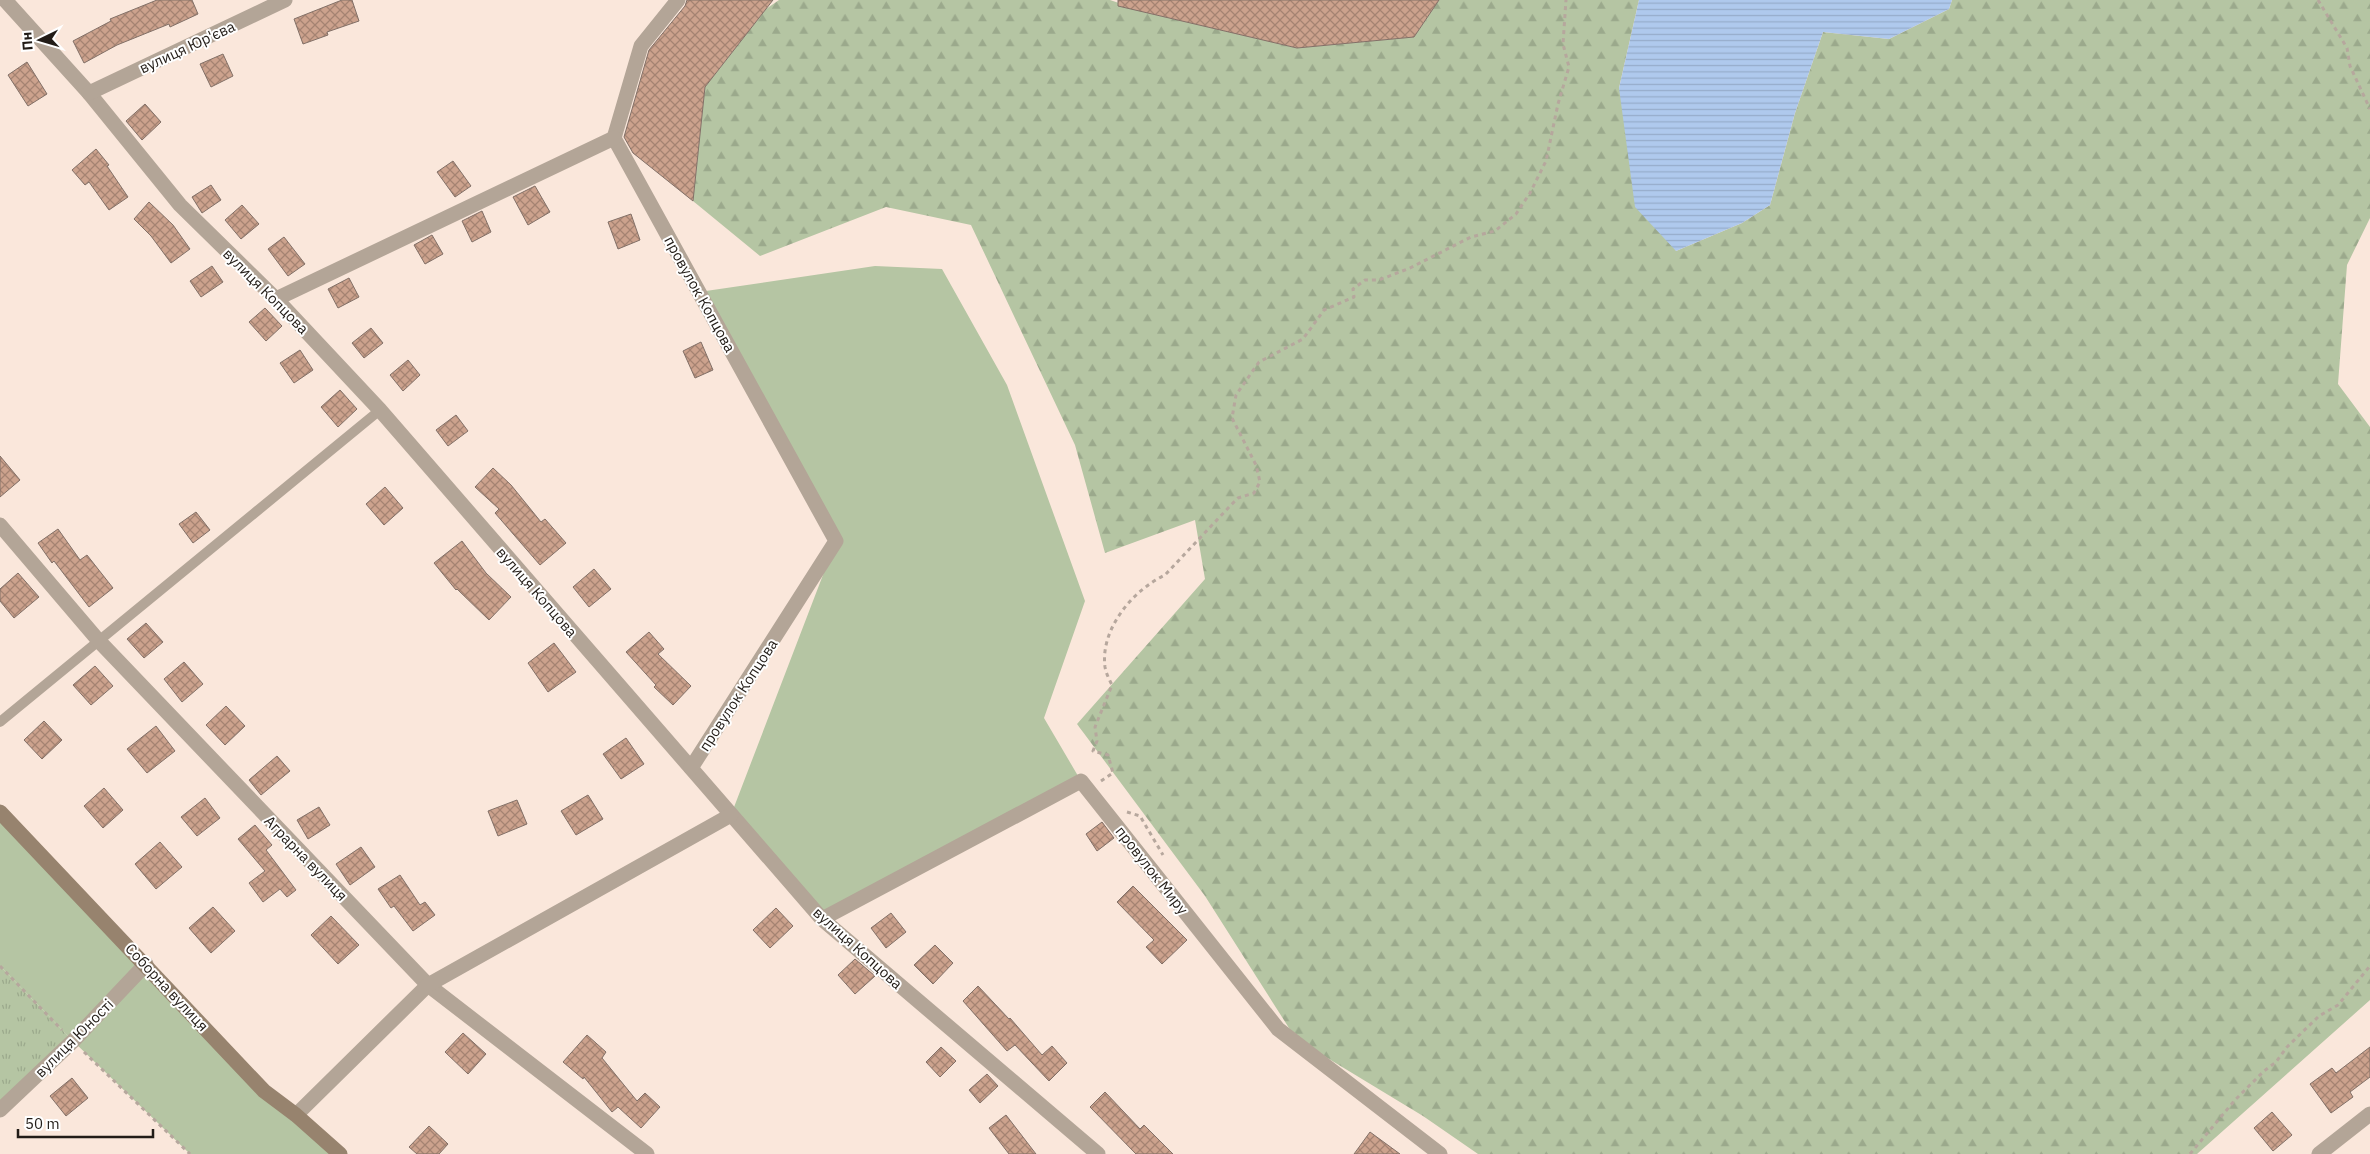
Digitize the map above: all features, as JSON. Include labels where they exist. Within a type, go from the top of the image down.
[{"type":"main road","name":"Соборна вулиця","points":[[0,812],[146,964],[264,1091],[296,1115],[340,1154]]},
{"type":"street","name":"вулиця Копцова","points":[[5,0],[89,93],[180,205],[276,299],[380,410],[822,919],[1098,1154]]},
{"type":"street","name":"вулиця Юр'єва","points":[[89,93],[285,0]]},
{"type":"street","points":[[276,299],[614,138],[641,46],[678,0]]},
{"type":"street","name":"провулок Копцова","points":[[614,138],[836,541],[691,768]]},
{"type":"street","name":"Аграрна вулиця","points":[[0,526],[98,640],[428,985],[647,1154]]},
{"type":"street","name":"провулок Миру","points":[[822,919],[1082,781],[1278,1029],[1440,1154]]},
{"type":"street","points":[[296,1115],[428,985],[731,815]]},
{"type":"street","name":"вулиця Юності","points":[[0,1110],[73,1042],[146,964]]},
{"type":"street","points":[[2319,1154],[2370,1114]]},
{"type":"lane","points":[[0,722],[380,410]]},
{"type":"path","points":[[1105,790],[1100,782],[1114,773],[1108,755],[1093,752],[1097,741],[1095,727],[1112,685],[1105,667],[1108,636],[1133,597],[1151,582],[1165,575],[1238,498],[1254,493],[1260,482],[1256,464],[1232,418],[1236,395],[1259,362],[1303,339],[1324,310],[1354,297],[1353,289],[1365,280],[1379,280],[1402,271],[1471,237],[1495,231],[1516,214],[1530,194],[1546,161],[1558,104],[1569,67],[1563,44],[1566,0]]},
{"type":"path","points":[[2318,0],[2347,48],[2350,66],[2370,110]]},
{"type":"path","points":[[1123,811],[1140,816],[1164,857]]},
{"type":"path","points":[[0,966],[73,1042],[190,1154]]},
{"type":"path","points":[[2190,1154],[2235,1100],[2264,1071],[2276,1062],[2287,1048],[2319,1016],[2338,1005],[2370,966]]},
{"type":"green space","points":[[779,0],[1110,0],[1148,13],[1297,48],[1414,37],[1439,0],[1639,0],[1619,88],[1676,251],[1742,223],[1770,205],[1795,113],[1823,32],[1889,39],[1949,9],[1952,0],[2370,0],[2370,218],[2347,265],[2338,384],[2370,427],[2370,1000],[2197,1154],[1478,1154],[1423,1116],[1296,1039],[1205,896],[1077,724],[1205,579],[1195,520],[1105,553],[1075,445],[971,225],[886,207],[760,256],[693,201],[705,87],[766,9]]},
{"type":"green space","points":[[875,266],[942,269],[1007,385],[1085,601],[1044,718],[1081,781],[822,919],[731,815],[836,541],[699,292]]},
{"type":"green space","points":[[0,813],[264,1091],[340,1154],[190,1154],[73,1041],[0,966]]},
{"type":"green space","points":[[0,966],[73,1041],[0,1110]]},
{"type":"water","points":[[1639,0],[1952,0],[1949,9],[1889,39],[1823,32],[1795,113],[1770,205],[1742,223],[1676,251],[1635,207],[1619,88]]},
{"type":"building","points":[[157,0],[192,0],[198,14],[170,27],[169,24],[117,45],[84,63],[73,41],[111,21],[110,19]]},
{"type":"building","points":[[342,0],[352,0],[359,21],[327,32],[328,35],[303,44],[294,19]]},
{"type":"building","points":[[687,0],[773,0],[705,87],[693,201],[633,153],[624,137],[649,50],[685,6]]},
{"type":"building","points":[[1118,0],[1439,0],[1414,37],[1297,48],[1118,6]]},
{"type":"building","points":[[223,54],[233,76],[211,87],[200,64]]},
{"type":"building","points":[[27,62],[47,94],[28,106],[8,75]]},
{"type":"building","points":[[145,104],[161,122],[142,140],[126,121]]},
{"type":"building","points":[[96,149],[109,165],[107,166],[128,197],[109,210],[89,182],[85,185],[72,170]]},
{"type":"building","points":[[453,161],[471,186],[455,197],[437,172]]},
{"type":"building","points":[[211,185],[221,200],[202,213],[192,197]]},
{"type":"building","points":[[535,186],[550,212],[528,225],[513,197]]},
{"type":"building","points":[[149,202],[173,225],[190,249],[171,263],[151,236],[134,219]]},
{"type":"building","points":[[242,205],[259,224],[241,239],[225,220]]},
{"type":"building","points":[[482,211],[491,232],[472,242],[462,221]]},
{"type":"building","points":[[631,214],[640,240],[618,249],[608,222]]},
{"type":"building","points":[[432,235],[443,254],[425,264],[414,245]]},
{"type":"building","points":[[284,237],[305,264],[288,276],[268,249]]},
{"type":"building","points":[[212,266],[223,282],[201,297],[190,281]]},
{"type":"building","points":[[349,278],[359,297],[338,308],[328,289]]},
{"type":"building","points":[[265,308],[282,326],[266,341],[249,322]]},
{"type":"building","points":[[371,328],[383,343],[364,358],[352,343]]},
{"type":"building","points":[[701,342],[713,370],[695,378],[683,351]]},
{"type":"building","points":[[300,350],[313,370],[294,383],[280,363]]},
{"type":"building","points":[[408,360],[420,375],[403,391],[390,375]]},
{"type":"building","points":[[340,390],[357,409],[338,427],[321,407]]},
{"type":"building","points":[[456,415],[468,431],[448,446],[436,430]]},
{"type":"building","points":[[0,456],[20,480],[0,497]]},
{"type":"building","points":[[493,468],[511,485],[541,522],[545,519],[566,543],[540,565],[495,513],[499,509],[475,487]]},
{"type":"building","points":[[385,487],[403,508],[384,525],[366,504]]},
{"type":"building","points":[[196,512],[210,530],[193,543],[179,524]]},
{"type":"building","points":[[58,529],[80,560],[87,555],[113,588],[89,607],[54,561],[52,563],[38,543]]},
{"type":"building","points":[[462,541],[486,573],[511,597],[489,620],[456,590],[434,563]]},
{"type":"building","points":[[594,569],[611,589],[589,607],[573,587]]},
{"type":"building","points":[[18,573],[39,597],[14,618],[0,601],[0,589]]},
{"type":"building","points":[[146,623],[163,642],[144,658],[127,639]]},
{"type":"building","points":[[649,632],[664,649],[658,654],[691,686],[673,705],[654,687],[656,685],[626,652]]},
{"type":"building","points":[[554,643],[576,672],[548,692],[528,663]]},
{"type":"building","points":[[184,662],[203,684],[182,702],[164,679]]},
{"type":"building","points":[[95,666],[113,686],[91,705],[73,685]]},
{"type":"building","points":[[226,706],[245,726],[225,745],[206,725]]},
{"type":"building","points":[[44,721],[62,740],[42,759],[24,740]]},
{"type":"building","points":[[156,726],[175,751],[147,773],[127,749]]},
{"type":"building","points":[[626,738],[644,764],[621,779],[603,754]]},
{"type":"building","points":[[277,756],[290,771],[261,795],[249,780]]},
{"type":"building","points":[[104,788],[123,810],[103,828],[84,806]]},
{"type":"building","points":[[588,795],[603,819],[576,835],[561,811]]},
{"type":"building","points":[[205,798],[220,818],[197,836],[181,817]]},
{"type":"building","points":[[517,800],[527,824],[498,836],[488,811]]},
{"type":"building","points":[[319,807],[330,825],[308,839],[297,820]]},
{"type":"building","points":[[1102,822],[1114,838],[1097,851],[1086,834]]},
{"type":"building","points":[[255,825],[272,845],[266,850],[296,890],[287,897],[280,889],[263,902],[249,883],[265,871],[238,839]]},
{"type":"building","points":[[160,842],[182,867],[156,889],[135,864]]},
{"type":"building","points":[[361,847],[375,867],[350,885],[336,864]]},
{"type":"building","points":[[400,875],[420,905],[425,902],[435,915],[413,931],[394,906],[391,908],[378,889]]},
{"type":"building","points":[[1133,886],[1187,940],[1162,964],[1146,947],[1154,940],[1117,902]]},
{"type":"building","points":[[213,907],[235,931],[211,953],[189,928]]},
{"type":"building","points":[[776,908],[793,926],[770,948],[753,930]]},
{"type":"building","points":[[891,913],[906,932],[886,948],[871,928]]},
{"type":"building","points":[[331,916],[359,945],[338,964],[311,935]]},
{"type":"building","points":[[935,945],[953,963],[933,984],[914,965]]},
{"type":"building","points":[[855,959],[875,976],[855,994],[838,975]]},
{"type":"building","points":[[978,986],[1010,1018],[1042,1055],[1052,1046],[1067,1063],[1049,1081],[1015,1045],[1007,1051],[963,1001]]},
{"type":"building","points":[[463,1033],[486,1054],[468,1074],[445,1052]]},
{"type":"building","points":[[587,1035],[606,1052],[602,1058],[637,1101],[645,1093],[660,1107],[641,1128],[618,1107],[612,1112],[584,1077],[583,1079],[563,1062]]},
{"type":"building","points":[[941,1047],[956,1061],[940,1077],[926,1062]]},
{"type":"building","points":[[2370,1047],[2370,1077],[2350,1092],[2353,1097],[2331,1113],[2310,1084],[2332,1068],[2336,1073]]},
{"type":"building","points":[[987,1074],[998,1086],[980,1103],[969,1090]]},
{"type":"building","points":[[72,1078],[88,1098],[66,1116],[50,1096]]},
{"type":"building","points":[[1105,1092],[1140,1129],[1144,1125],[1173,1154],[1136,1154],[1090,1107]]},
{"type":"building","points":[[2272,1112],[2292,1135],[2273,1151],[2254,1128]]},
{"type":"building","points":[[1006,1115],[1036,1154],[1009,1154],[989,1128]]},
{"type":"building","points":[[429,1126],[448,1144],[439,1154],[417,1154],[409,1147]]},
{"type":"building","points":[[1370,1132],[1400,1154],[1354,1154]]}]
